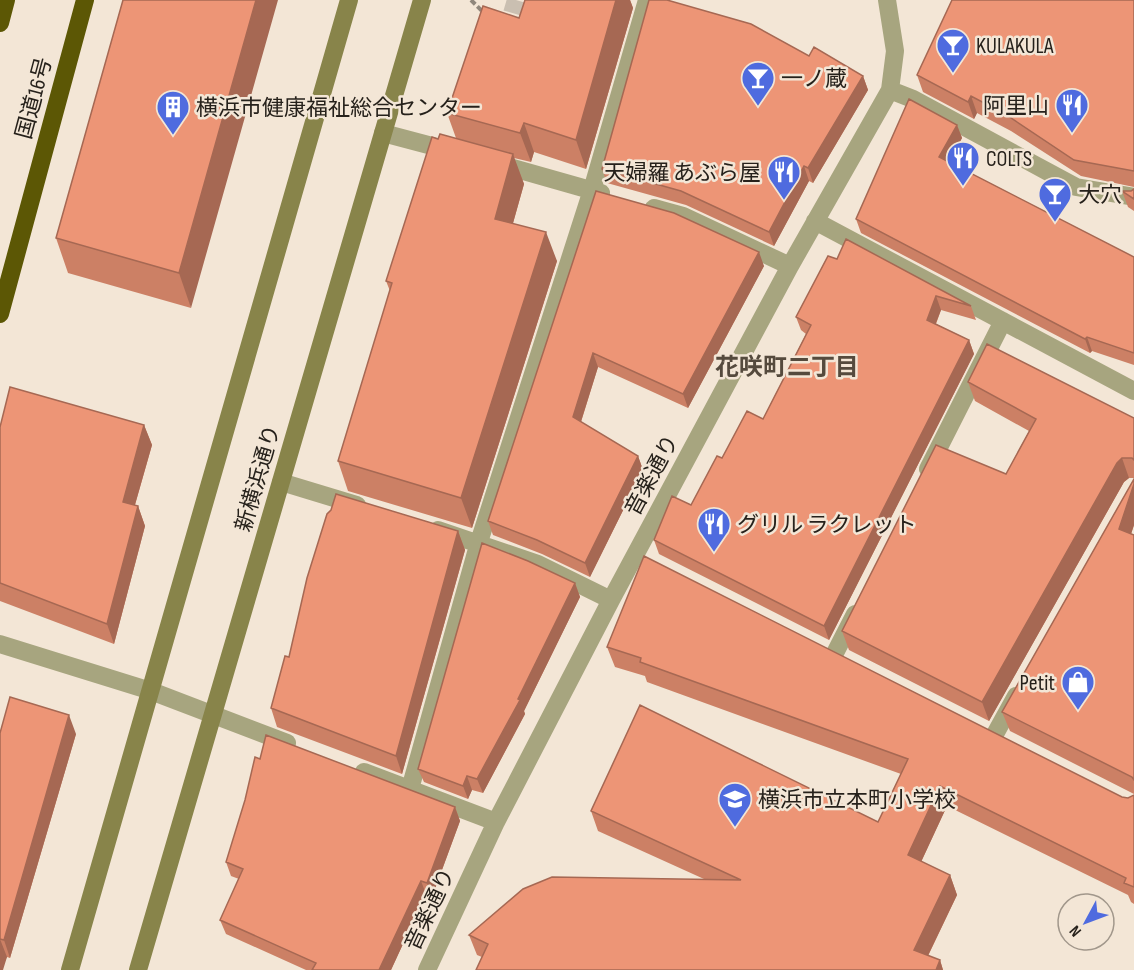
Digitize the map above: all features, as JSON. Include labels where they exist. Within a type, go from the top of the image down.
[{"type":"highway","points":[[0,23],[6,0]]},
{"type":"highway","name":"国道16号","points":[[0,314],[85,0]]},
{"type":"street","name":"新横浜通り","points":[[70,970],[350,0]]},
{"type":"street","name":"新横浜通り","points":[[138,970],[422,0]]},
{"type":"street","points":[[410,789],[479,542],[592,190],[647,0]]},
{"type":"street","name":"音楽通り","points":[[427,970],[496,822],[611,600],[790,266],[890,90],[895,51],[888,0]]},
{"type":"street","points":[[890,90],[913,99],[1076,187],[1134,197]]},
{"type":"street","points":[[383,133],[614,196]]},
{"type":"street","points":[[637,203],[683,216],[790,266]]},
{"type":"street","points":[[815,221],[1134,391]]},
{"type":"street","points":[[919,488],[1003,321]]},
{"type":"street","points":[[281,482],[371,509]]},
{"type":"street","points":[[425,526],[479,542],[538,564],[611,600]]},
{"type":"street","points":[[636,555],[654,564]]},
{"type":"street","points":[[834,655],[860,603]]},
{"type":"street","points":[[0,644],[152,691],[304,750]]},
{"type":"street","points":[[814,645],[855,666]]},
{"type":"street","points":[[1014,746],[988,733],[1023,684]]},
{"type":"street","points":[[346,765],[496,822]]},
{"type":"path","points":[[471,0],[486,16]]},
{"type":"building","name":"横浜市健康福祉総合センター","points":[[123,0],[256,0],[179,273],[56,238]]},
{"type":"building","points":[[525,0],[616,0],[576,140],[524,123],[520,133],[447,113],[483,6],[519,18]]},
{"type":"building","points":[[649,0],[667,0],[751,24],[809,56],[814,47],[863,76],[808,168],[804,166],[769,232],[681,191],[602,169]]},
{"type":"building","points":[[952,0],[1134,0],[1134,171],[1074,160],[1005,114],[971,96],[968,102],[917,75]]},
{"type":"building","points":[[909,99],[957,125],[939,157],[1134,257],[1134,353],[1087,337],[1085,339],[856,219]]},
{"type":"building","points":[[440,134],[513,154],[495,219],[546,232],[461,498],[338,461],[392,283],[386,281],[432,137],[438,139]]},
{"type":"building","points":[[1134,189],[1134,199],[1122,191],[1131,191]]},
{"type":"building","points":[[596,191],[674,213],[759,252],[683,394],[593,353],[573,417],[638,456],[585,563],[537,540],[488,521]]},
{"type":"building","points":[[846,239],[971,306],[936,296],[927,320],[969,340],[824,626],[654,540],[672,496],[691,505],[717,456],[722,458],[747,411],[763,419],[811,325],[796,317],[828,256],[837,259]]},
{"type":"building","points":[[987,344],[1134,418],[1134,460],[1122,458],[1117,463],[982,702],[842,631],[936,445],[1006,474],[1036,419],[968,382]]},
{"type":"building","points":[[10,387],[144,425],[123,502],[138,506],[107,624],[0,583],[0,427]]},
{"type":"building","points":[[1134,479],[1119,529],[1134,535],[1134,780],[1002,712]]},
{"type":"building","points":[[336,494],[458,531],[396,756],[271,708],[285,656],[289,657],[307,578],[327,514],[331,510]]},
{"type":"building","points":[[482,543],[575,583],[518,699],[520,700],[477,779],[467,776],[463,786],[418,769]]},
{"type":"building","name":"横浜市立本町小学校","points":[[644,556],[1122,797],[1128,798],[1134,795],[1134,887],[1124,883],[1126,878],[940,786],[908,855],[950,875],[914,950],[940,960],[936,970],[476,970],[488,944],[469,935],[523,889],[552,877],[741,880],[591,811],[640,705],[878,822],[908,759],[640,662],[641,658],[607,647]]},
{"type":"building","points":[[10,697],[69,715],[4,940],[0,939],[0,733]]},
{"type":"building","points":[[266,735],[455,807],[427,883],[421,881],[379,970],[312,970],[316,963],[220,920],[243,869],[226,862],[245,800],[255,757],[260,759]]},
{"type":"tunnel","points":[[496,24],[508,27],[516,0]]},
{"type":"place","name":"KULAKULA","points":[[953,74]]},
{"type":"place","name":"一ノ蔵","points":[[758,107]]},
{"type":"place","name":"阿里山","points":[[1072,134]]},
{"type":"place","name":"横浜市健康福祉総合センター","points":[[173,136]]},
{"type":"place","name":"COLTS","points":[[963,187]]},
{"type":"place","name":"天婦羅 あぶら屋","points":[[784,201]]},
{"type":"place","name":"大穴","points":[[1055,223]]},
{"type":"place","name":"グリル ラクレット","points":[[714,553]]},
{"type":"place","name":"Petit","points":[[1078,711]]},
{"type":"place","name":"横浜市立本町小学校","points":[[735,828]]},
{"type":"district","name":"花咲町二丁目","points":[[787,367]]}]
